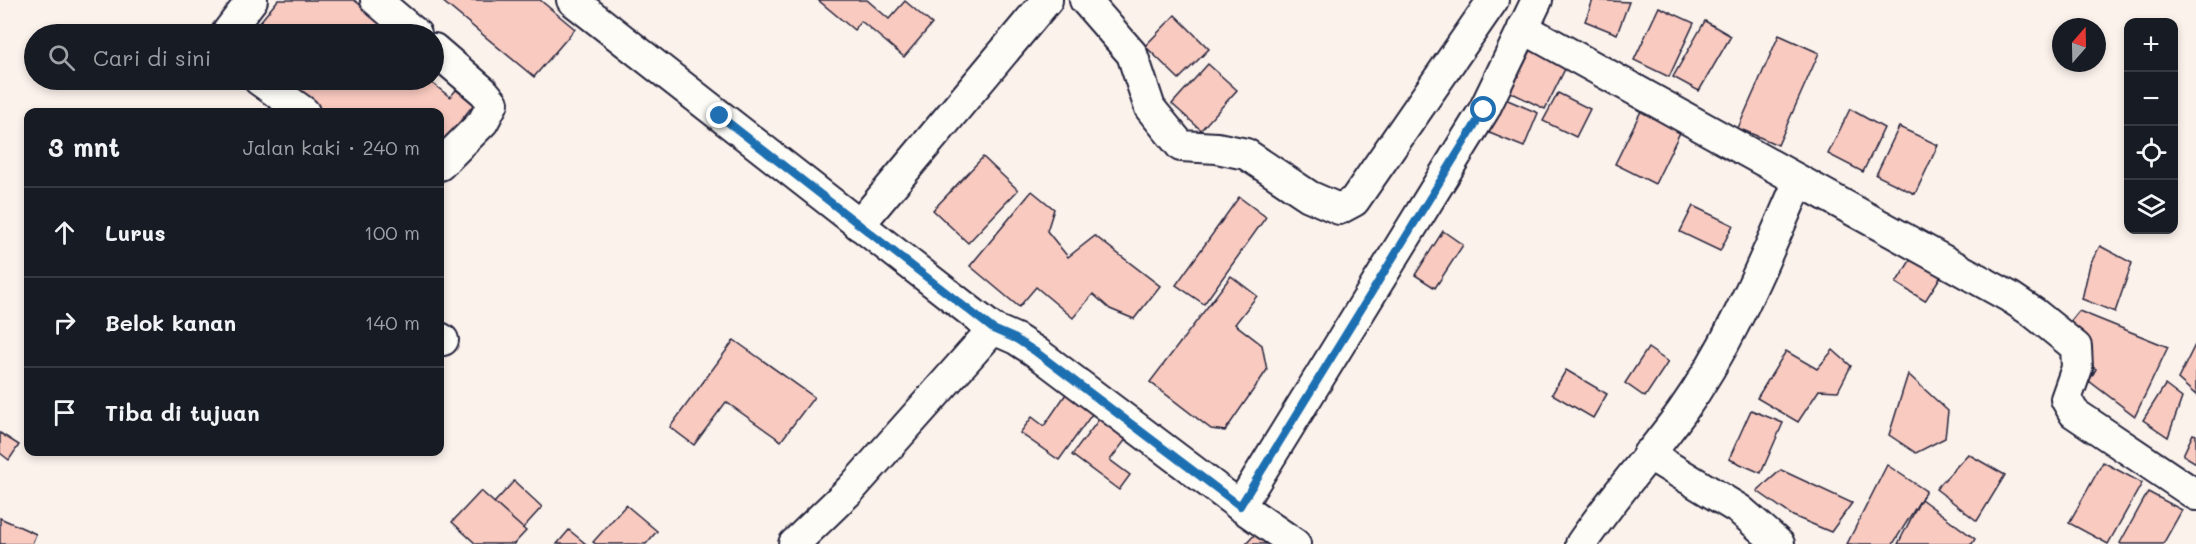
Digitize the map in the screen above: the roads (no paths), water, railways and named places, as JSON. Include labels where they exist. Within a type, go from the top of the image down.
[{"type":"street","points":[[234,24],[252,0]]},
{"type":"street","points":[[376,0],[404,24]]},
{"type":"street","points":[[572,0],[993,329],[1016,339],[1036,352],[1240,506],[1295,544]]},
{"type":"street","points":[[859,225],[1047,0]]},
{"type":"street","points":[[1085,0],[1132,54],[1150,108],[1181,146],[1216,148],[1246,154],[1309,196],[1338,210],[1354,201],[1492,0]]},
{"type":"street","points":[[1240,506],[1484,110],[1537,0]]},
{"type":"street","points":[[1523,28],[2010,297],[2034,313],[2076,347],[2077,368],[2066,399],[2074,413],[2196,495]]},
{"type":"street","points":[[444,58],[484,92],[493,103],[483,122],[444,161]]},
{"type":"street","points":[[273,90],[298,108]]},
{"type":"street","points":[[1581,544],[1599,517],[1681,412],[1734,327],[1799,181]]},
{"type":"street","points":[[794,544],[851,489],[993,329]]},
{"type":"street","points":[[1648,454],[1740,510],[1779,544]]}]
